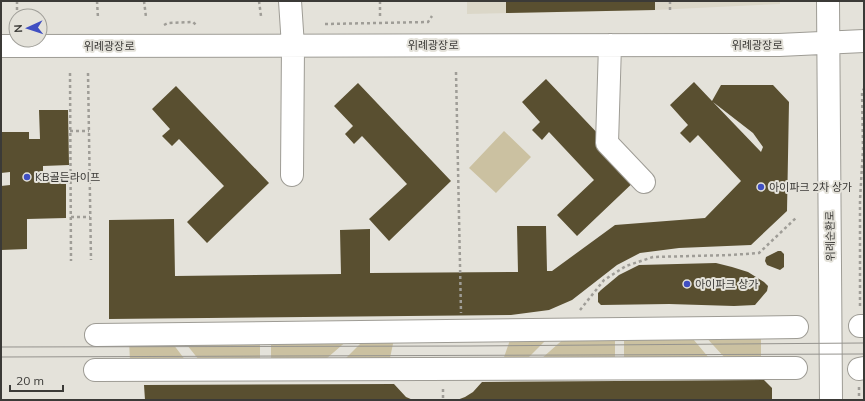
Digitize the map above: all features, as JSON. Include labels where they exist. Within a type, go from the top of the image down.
[{"type":"street","points":[[290,1],[293,46],[292,175]]},
{"type":"street","name":"위례순환로","points":[[828,1],[832,400]]},
{"type":"street","name":"위례광장로","points":[[1,46],[779,45],[864,41]]},
{"type":"street","points":[[610,45],[607,143],[644,182]]},
{"type":"street","points":[[96,335],[797,327]]},
{"type":"street","points":[[95,370],[796,368]]},
{"type":"path","points":[[97,1],[98,18]]},
{"type":"path","points":[[144,1],[146,17]]},
{"type":"path","points":[[259,1],[261,16]]},
{"type":"path","points":[[380,1],[380,16]]},
{"type":"path","points":[[670,1],[670,10]]},
{"type":"path","points":[[322,24],[428,22],[432,16]]},
{"type":"path","points":[[456,72],[461,316]]},
{"type":"path","points":[[70,73],[71,261]]},
{"type":"path","points":[[88,73],[91,260]]},
{"type":"path","points":[[862,326],[860,200],[863,149],[862,91],[864,90]]},
{"type":"path","points":[[70,131],[89,131]]},
{"type":"path","points":[[70,174],[90,174]]},
{"type":"path","points":[[70,217],[90,217]]},
{"type":"path","points":[[562,330],[604,280],[626,266],[653,257],[759,253],[797,217]]},
{"type":"path","points":[[859,400],[861,368]]},
{"type":"shaded area","points":[[467,1],[780,1],[780,4],[655,10],[467,14]]},
{"type":"shaded area","points":[[504,131],[531,157],[496,193],[469,168]]},
{"type":"shaded area","points":[[688,333],[709,358],[624,359],[624,334]]},
{"type":"shaded area","points":[[703,334],[761,334],[761,358],[725,358]]},
{"type":"shaded area","points":[[567,336],[615,336],[615,359],[541,359]]},
{"type":"shaded area","points":[[260,339],[260,360],[199,360],[183,340]]},
{"type":"shaded area","points":[[349,339],[326,359],[271,360],[271,340]]},
{"type":"shaded area","points":[[365,339],[394,339],[390,358],[346,358]]},
{"type":"shaded area","points":[[129,340],[170,340],[186,361],[130,361]]},
{"type":"shaded area","points":[[510,340],[546,340],[526,360],[503,360]]},
{"type":"building","points":[[506,1],[655,1],[655,10],[506,13]]},
{"type":"building","points":[[546,79],[639,177],[577,236],[557,215],[594,180],[549,132],[542,140],[532,130],[540,122],[522,102]]},
{"type":"building","name":"아이파크 2차 상가","points":[[694,82],[712,101],[721,85],[773,85],[789,102],[787,211],[751,245],[679,248],[640,253],[617,265],[572,300],[549,310],[511,315],[109,319],[109,220],[174,219],[175,276],[341,274],[340,230],[370,229],[370,273],[518,272],[517,226],[546,226],[547,271],[552,271],[615,225],[705,218],[741,181],[698,135],[690,143],[680,133],[688,125],[670,105]],"holes":[[[713,102],[753,133],[763,147],[761,152]]]},
{"type":"building","points":[[358,83],[451,181],[389,241],[369,219],[407,184],[362,136],[354,144],[345,134],[353,126],[334,106]]},
{"type":"building","points":[[176,86],[269,183],[207,243],[187,222],[224,186],[179,139],[172,146],[162,136],[170,129],[152,109]]},
{"type":"building","name":"KB골든라이프","points":[[39,110],[68,110],[69,165],[43,166],[43,181],[66,180],[66,218],[27,219],[27,249],[1,250],[1,186],[10,185],[10,172],[1,173],[1,132],[29,132],[29,139],[40,139]]},
{"type":"building","points":[[781,251],[784,254],[784,267],[780,270],[767,265],[765,261],[766,257]]},
{"type":"building","name":"아이파크 상가","points":[[716,263],[748,272],[768,286],[767,291],[755,305],[601,305],[598,302],[598,293],[601,290],[619,275],[639,265]]},
{"type":"building","points":[[764,380],[772,388],[772,400],[457,400],[473,392],[482,382]]},
{"type":"building","points":[[394,384],[406,397],[413,400],[145,400],[144,385]]},
{"type":"tram line","points":[[1,347],[864,343]]},
{"type":"tram line","points":[[1,357],[864,354]]},
{"type":"place","name":"KB골든라이프","points":[[27,177]]},
{"type":"place","name":"아이파크 2차 상가","points":[[761,187]]},
{"type":"place","name":"아이파크 상가","points":[[687,284]]}]
